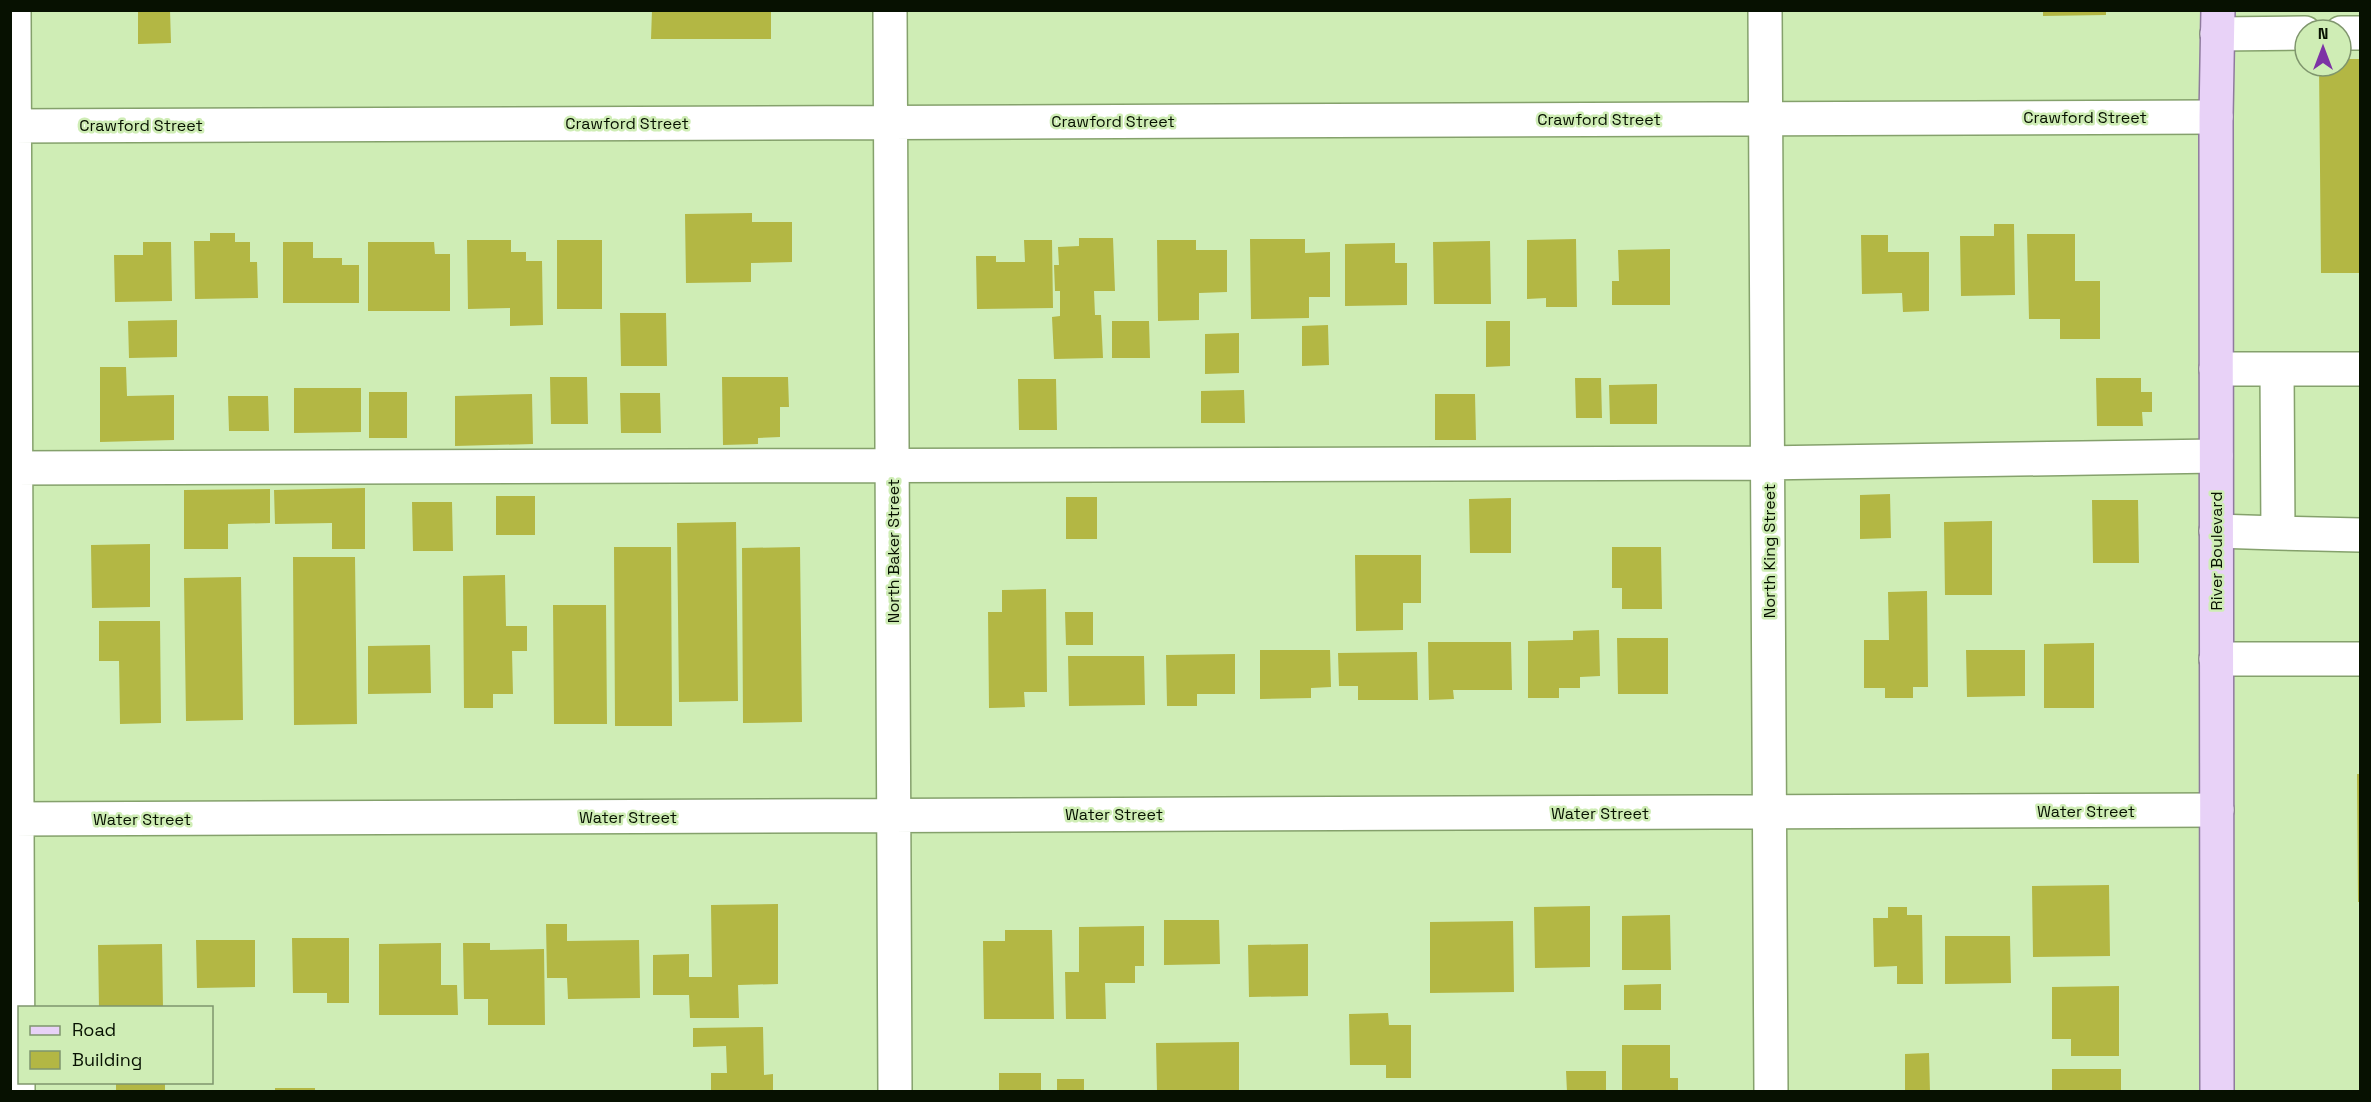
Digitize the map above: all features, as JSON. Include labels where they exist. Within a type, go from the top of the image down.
[{"type":"main road","name":"River Boulevard","points":[[2217,1092],[2216,117],[2218,22]]},
{"type":"street","points":[[14,10],[12,126],[14,819],[18,1092]]},
{"type":"street","name":"North Baker Street","points":[[890,10],[895,1092]]},
{"type":"street","name":"North King Street","points":[[1765,10],[1771,1092]]},
{"type":"street","points":[[2218,22],[2293,31]]},
{"type":"street","name":"Crawford Street","points":[[12,126],[2216,117]]},
{"type":"street","points":[[2216,369],[2361,369]]},
{"type":"street","points":[[2277,369],[2278,533]]},
{"type":"street","points":[[13,468],[1768,463],[2216,456]]},
{"type":"street","points":[[2216,531],[2361,535]]},
{"type":"street","points":[[2216,659],[2361,659]]},
{"type":"street","name":"Water Street","points":[[14,819],[2217,810]]},
{"type":"building","points":[[138,10],[170,10],[171,43],[138,44]]},
{"type":"building","points":[[652,10],[771,10],[771,39],[651,39]]},
{"type":"building","points":[[2043,10],[2106,10],[2106,15],[2043,16]]},
{"type":"building","points":[[2353,59],[2360,59],[2360,273],[2321,273],[2319,78],[2353,78]]},
{"type":"building","points":[[752,213],[752,222],[792,222],[792,262],[751,263],[751,282],[686,283],[685,214]]},
{"type":"building","points":[[1994,224],[2014,224],[2015,295],[1961,296],[1960,236],[1994,236]]},
{"type":"building","points":[[210,233],[235,233],[235,242],[250,242],[250,262],[257,262],[258,298],[195,299],[194,241],[210,241]]},
{"type":"building","points":[[2027,234],[2075,234],[2075,281],[2100,281],[2100,339],[2060,339],[2060,319],[2029,319]]},
{"type":"building","points":[[1861,235],[1888,235],[1888,252],[1929,252],[1929,311],[1903,312],[1902,293],[1862,294]]},
{"type":"building","points":[[1079,238],[1113,238],[1115,291],[1094,291],[1095,315],[1101,315],[1103,358],[1054,359],[1052,317],[1060,316],[1060,291],[1055,291],[1054,265],[1059,265],[1058,247],[1079,246]]},
{"type":"building","points":[[1250,239],[1305,239],[1305,253],[1330,252],[1330,297],[1309,297],[1309,318],[1251,319]]},
{"type":"building","points":[[1576,239],[1577,307],[1546,307],[1546,298],[1527,299],[1527,240]]},
{"type":"building","points":[[467,240],[511,240],[511,252],[526,252],[526,261],[542,261],[543,325],[510,326],[510,308],[468,309]]},
{"type":"building","points":[[557,240],[602,240],[602,309],[557,309]]},
{"type":"building","points":[[1024,240],[1052,240],[1053,308],[977,309],[976,256],[996,256],[996,262],[1025,262]]},
{"type":"building","points":[[1157,240],[1196,240],[1196,250],[1227,250],[1227,292],[1199,293],[1199,320],[1158,321]]},
{"type":"building","points":[[1490,241],[1491,304],[1434,304],[1433,242]]},
{"type":"building","points":[[143,242],[171,242],[172,301],[115,302],[114,255],[143,255]]},
{"type":"building","points":[[283,242],[313,242],[313,258],[342,258],[342,265],[359,265],[359,303],[283,303]]},
{"type":"building","points":[[368,242],[434,242],[435,254],[450,254],[450,311],[368,311]]},
{"type":"building","points":[[1395,243],[1395,263],[1407,263],[1407,305],[1345,306],[1345,244]]},
{"type":"building","points":[[1670,249],[1670,305],[1612,305],[1612,281],[1619,281],[1618,250]]},
{"type":"building","points":[[620,313],[666,313],[667,366],[621,366]]},
{"type":"building","points":[[177,320],[177,357],[129,358],[128,321]]},
{"type":"building","points":[[1112,321],[1149,321],[1150,358],[1112,358]]},
{"type":"building","points":[[1486,321],[1510,321],[1510,366],[1486,367]]},
{"type":"building","points":[[1328,325],[1329,365],[1302,366],[1302,326]]},
{"type":"building","points":[[1239,333],[1239,373],[1205,374],[1205,334]]},
{"type":"building","points":[[100,367],[126,367],[127,396],[174,395],[174,440],[100,442]]},
{"type":"building","points":[[550,377],[587,377],[588,424],[551,424]]},
{"type":"building","points":[[722,377],[788,377],[789,407],[780,407],[780,437],[758,438],[758,444],[723,445]]},
{"type":"building","points":[[1575,378],[1601,378],[1602,418],[1576,418]]},
{"type":"building","points":[[2096,378],[2141,378],[2141,392],[2152,392],[2152,412],[2142,412],[2143,426],[2097,426]]},
{"type":"building","points":[[1018,379],[1056,379],[1057,430],[1019,430]]},
{"type":"building","points":[[1657,384],[1657,424],[1610,424],[1609,385]]},
{"type":"building","points":[[294,388],[361,388],[361,432],[294,433]]},
{"type":"building","points":[[1244,390],[1245,423],[1201,423],[1201,391]]},
{"type":"building","points":[[369,392],[407,392],[407,438],[369,438]]},
{"type":"building","points":[[620,393],[660,393],[661,433],[621,433]]},
{"type":"building","points":[[532,394],[533,444],[455,446],[455,396]]},
{"type":"building","points":[[1435,394],[1475,394],[1476,440],[1435,440]]},
{"type":"building","points":[[228,396],[268,396],[269,431],[229,431]]},
{"type":"building","points":[[365,488],[365,549],[332,549],[332,523],[275,524],[274,490]]},
{"type":"building","points":[[270,489],[270,523],[228,524],[228,549],[184,549],[184,490]]},
{"type":"building","points":[[1890,494],[1891,538],[1860,539],[1860,495]]},
{"type":"building","points":[[496,496],[535,496],[535,535],[496,535]]},
{"type":"building","points":[[1066,497],[1097,497],[1097,539],[1066,539]]},
{"type":"building","points":[[1511,498],[1511,553],[1470,553],[1469,499]]},
{"type":"building","points":[[2092,500],[2138,500],[2139,563],[2093,563]]},
{"type":"building","points":[[412,502],[452,502],[453,551],[413,551]]},
{"type":"building","points":[[1992,521],[1992,595],[1945,595],[1944,522]]},
{"type":"building","points":[[736,522],[738,701],[679,702],[677,523]]},
{"type":"building","points":[[150,544],[150,607],[92,608],[91,545]]},
{"type":"building","points":[[614,547],[671,547],[672,726],[615,726]]},
{"type":"building","points":[[800,547],[802,722],[743,723],[742,548]]},
{"type":"building","points":[[1612,547],[1661,547],[1662,609],[1622,609],[1622,588],[1612,588]]},
{"type":"building","points":[[1355,555],[1421,555],[1421,603],[1403,603],[1403,630],[1356,631]]},
{"type":"building","points":[[293,557],[355,557],[357,724],[294,725]]},
{"type":"building","points":[[505,575],[506,626],[527,626],[527,651],[512,651],[513,694],[493,694],[493,708],[464,708],[463,576]]},
{"type":"building","points":[[241,577],[243,720],[186,721],[184,578]]},
{"type":"building","points":[[1046,589],[1047,692],[1024,692],[1025,707],[989,708],[988,612],[1002,612],[1002,590]]},
{"type":"building","points":[[1927,591],[1928,687],[1913,687],[1913,698],[1885,698],[1885,688],[1864,688],[1864,640],[1889,640],[1888,592]]},
{"type":"building","points":[[553,605],[606,605],[607,724],[554,724]]},
{"type":"building","points":[[1065,612],[1093,612],[1093,645],[1066,645]]},
{"type":"building","points":[[99,621],[160,621],[161,723],[120,724],[119,661],[99,661]]},
{"type":"building","points":[[1599,630],[1600,676],[1580,677],[1580,688],[1559,688],[1559,698],[1528,698],[1528,641],[1573,640],[1573,631]]},
{"type":"building","points":[[1617,638],[1668,638],[1668,694],[1618,694]]},
{"type":"building","points":[[1428,642],[1511,642],[1512,690],[1453,690],[1454,699],[1429,700]]},
{"type":"building","points":[[2094,643],[2094,708],[2044,708],[2044,644]]},
{"type":"building","points":[[430,645],[431,693],[368,694],[368,646]]},
{"type":"building","points":[[1260,650],[1330,650],[1331,687],[1311,688],[1311,698],[1260,699]]},
{"type":"building","points":[[1966,650],[2025,650],[2025,696],[1967,697]]},
{"type":"building","points":[[1417,652],[1418,700],[1358,700],[1358,686],[1339,686],[1338,653]]},
{"type":"building","points":[[1235,654],[1235,694],[1197,694],[1197,706],[1167,706],[1166,655]]},
{"type":"building","points":[[1068,656],[1144,656],[1145,705],[1069,706]]},
{"type":"building","points":[[2357,774],[2360,774],[2360,902],[2358,902]]},
{"type":"building","points":[[2109,885],[2110,956],[2033,957],[2032,886]]},
{"type":"building","points":[[778,904],[778,984],[738,985],[739,1018],[690,1018],[689,995],[653,995],[653,955],[689,954],[689,977],[712,977],[711,905]]},
{"type":"building","points":[[1590,906],[1590,967],[1535,968],[1534,907]]},
{"type":"building","points":[[1888,907],[1907,907],[1907,915],[1922,915],[1923,984],[1897,984],[1897,966],[1874,967],[1873,918],[1888,918]]},
{"type":"building","points":[[1670,915],[1671,970],[1622,970],[1622,916]]},
{"type":"building","points":[[1164,920],[1219,920],[1220,964],[1164,965]]},
{"type":"building","points":[[1513,921],[1514,992],[1430,993],[1430,922]]},
{"type":"building","points":[[546,924],[567,924],[567,941],[639,940],[640,998],[568,999],[567,978],[547,978]]},
{"type":"building","points":[[1144,926],[1144,966],[1135,966],[1135,983],[1105,983],[1106,1019],[1066,1019],[1065,972],[1079,972],[1079,927]]},
{"type":"building","points":[[1005,930],[1052,930],[1054,1019],[984,1019],[983,941],[1005,941]]},
{"type":"building","points":[[1945,936],[2010,936],[2011,983],[1945,984]]},
{"type":"building","points":[[292,938],[349,938],[349,1003],[327,1003],[327,993],[293,993]]},
{"type":"building","points":[[196,940],[255,940],[255,987],[197,988]]},
{"type":"building","points":[[441,943],[441,985],[457,985],[458,1015],[379,1015],[379,944]]},
{"type":"building","points":[[463,943],[490,943],[490,950],[544,949],[545,1025],[488,1025],[488,999],[464,999]]},
{"type":"building","points":[[162,944],[163,1006],[99,1006],[98,945]]},
{"type":"building","points":[[1308,944],[1308,996],[1249,997],[1248,945]]},
{"type":"building","points":[[1661,984],[1661,1010],[1624,1010],[1624,985]]},
{"type":"building","points":[[2119,986],[2119,1056],[2071,1056],[2071,1039],[2052,1039],[2052,987]]},
{"type":"building","points":[[1388,1013],[1389,1025],[1411,1025],[1411,1078],[1386,1078],[1386,1065],[1350,1065],[1349,1014]]},
{"type":"building","points":[[763,1027],[764,1075],[773,1074],[773,1092],[711,1092],[711,1073],[727,1073],[726,1046],[693,1047],[693,1028]]},
{"type":"building","points":[[1239,1042],[1239,1092],[1157,1092],[1156,1043]]},
{"type":"building","points":[[1622,1045],[1670,1045],[1670,1078],[1678,1078],[1678,1092],[1622,1092]]},
{"type":"building","points":[[1929,1053],[1930,1092],[1905,1092],[1905,1054]]},
{"type":"building","points":[[2052,1069],[2121,1069],[2121,1092],[2052,1092]]},
{"type":"building","points":[[1566,1071],[1606,1071],[1606,1092],[1567,1092]]},
{"type":"building","points":[[999,1073],[1041,1073],[1041,1092],[999,1092]]},
{"type":"building","points":[[1057,1079],[1084,1079],[1084,1092],[1057,1092]]},
{"type":"building","points":[[116,1084],[165,1084],[165,1092],[116,1092]]},
{"type":"building","points":[[275,1088],[315,1088],[315,1092],[275,1092]]}]
